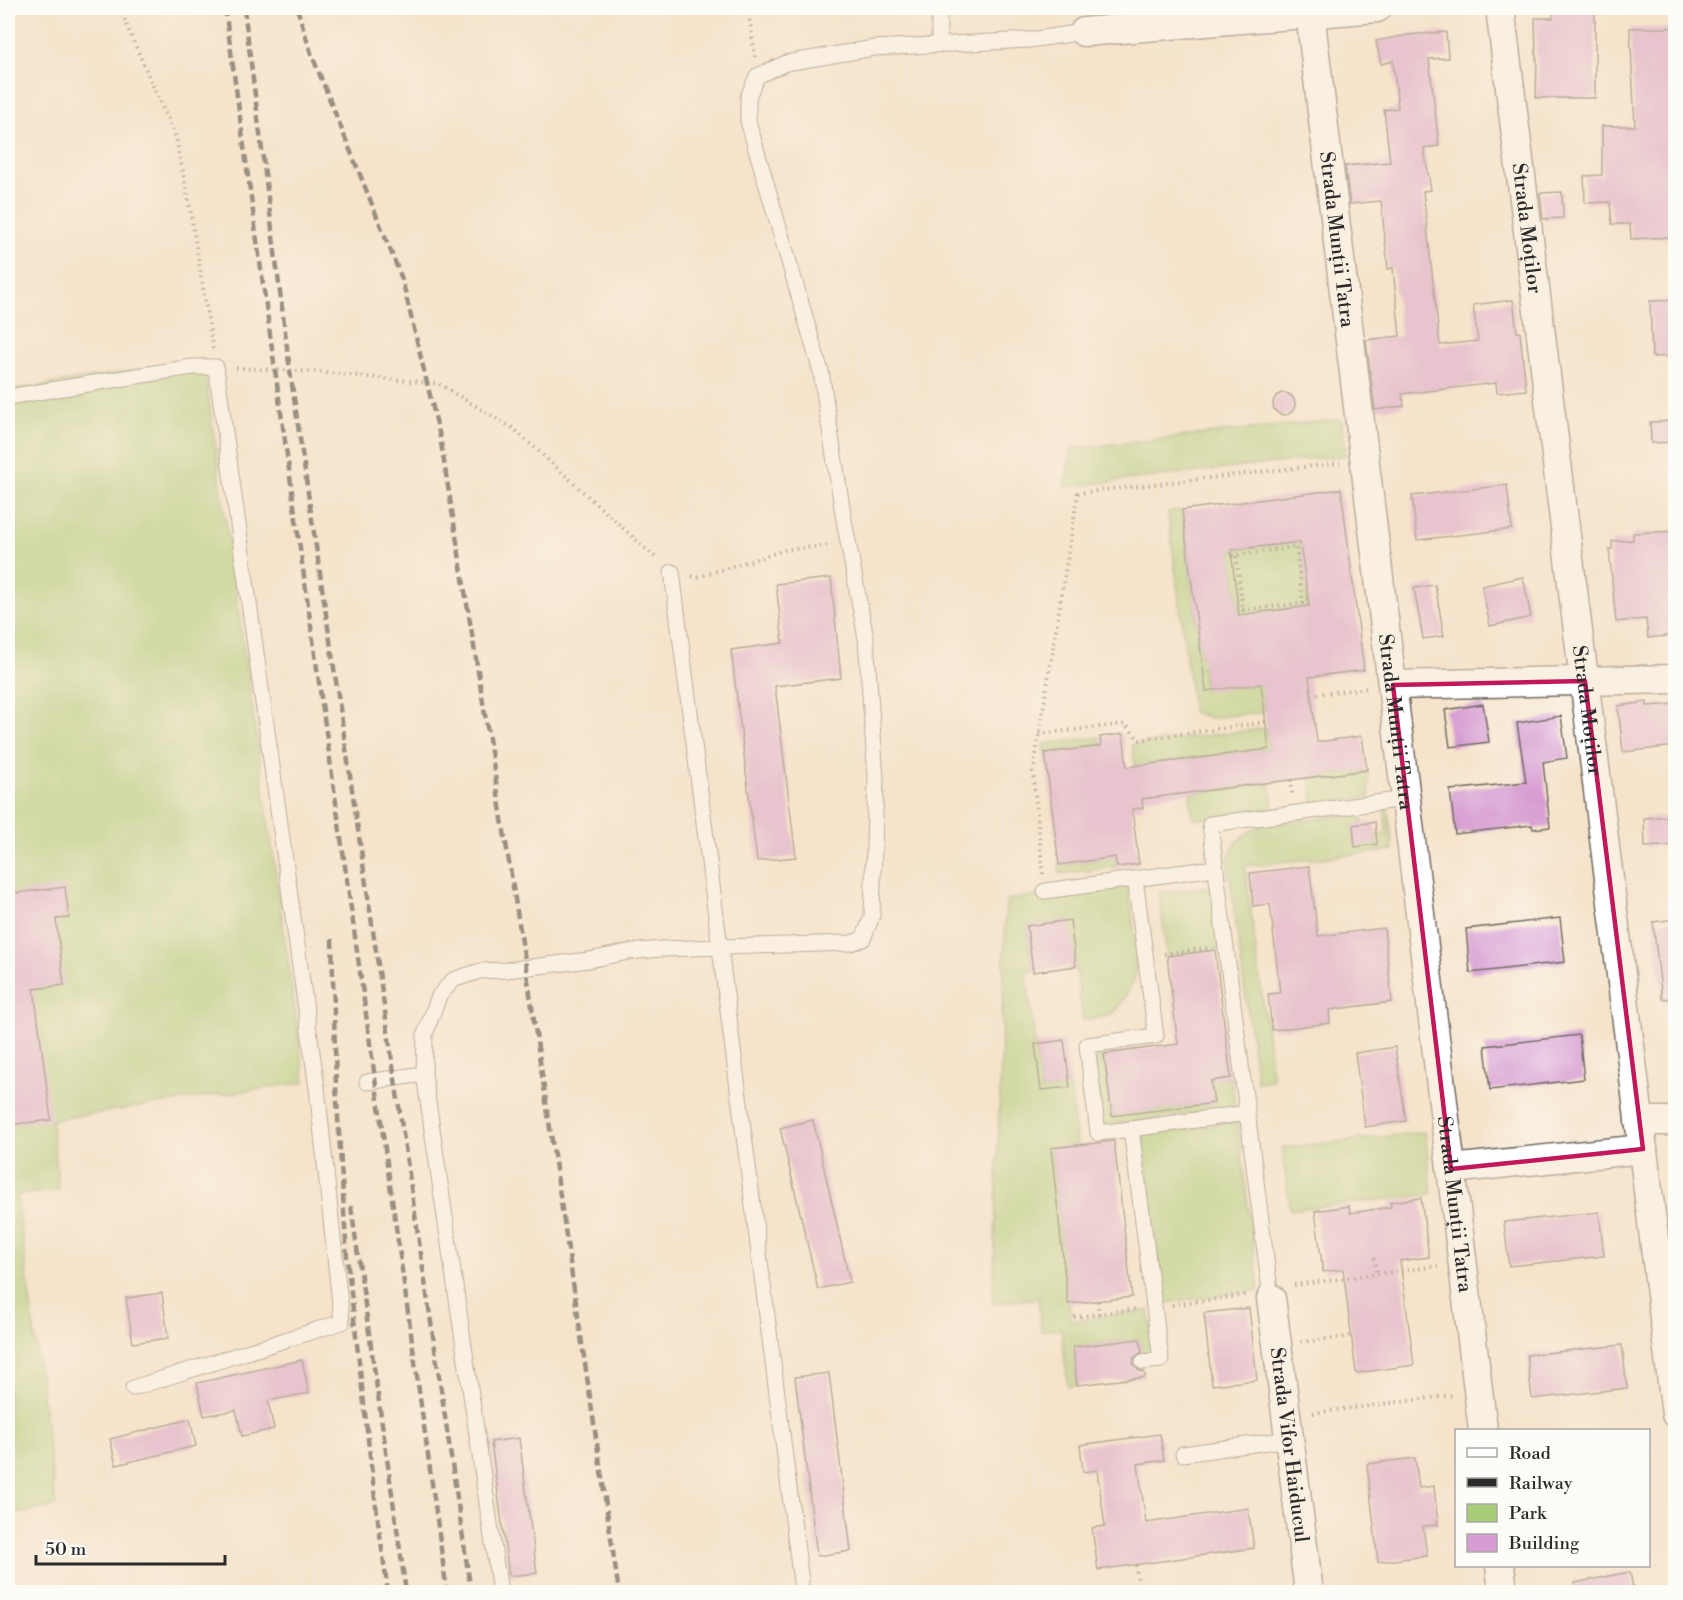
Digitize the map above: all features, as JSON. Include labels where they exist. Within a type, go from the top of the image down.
[{"type":"street","points":[[1084,32],[1377,8]]},
{"type":"street","name":"Strada Moților","points":[[1500,8],[1676,1413]]},
{"type":"street","name":"Strada Munții Tatra","points":[[1310,13],[1483,1429]]},
{"type":"street","points":[[1393,685],[1676,679]]},
{"type":"street","points":[[1639,1121],[1676,1121]]},
{"type":"street","points":[[1451,1169],[1643,1149]]},
{"type":"street","name":"Strada Vifor Haiducul","points":[[1270,1293],[1309,1593]]},
{"type":"street","points":[[1500,1567],[1503,1593]]},
{"type":"lane","points":[[939,8],[939,44]]},
{"type":"lane","points":[[500,1593],[424,1074],[425,1034],[439,996],[453,980],[480,971],[506,970],[662,949],[850,943],[863,939],[872,916],[876,777],[866,639],[821,372],[748,121],[748,97],[757,76],[786,63],[874,48],[1029,40],[1084,32]]},
{"type":"lane","points":[[8,397],[192,367],[216,367],[317,1088],[342,1322],[133,1388]]},
{"type":"lane","points":[[672,572],[801,1582]]},
{"type":"lane","points":[[1270,1293],[1210,824],[1406,798]]},
{"type":"lane","points":[[1045,891],[1215,868]]},
{"type":"lane","points":[[1135,879],[1156,1036],[1086,1045],[1098,1133],[1246,1113]]},
{"type":"lane","points":[[367,1082],[424,1074]]},
{"type":"lane","points":[[1131,1129],[1161,1360],[1143,1362]]},
{"type":"lane","points":[[1183,1454],[1287,1427]]},
{"type":"path","points":[[120,8],[176,138],[216,367],[319,372],[439,384],[514,429],[672,572],[698,577],[785,550],[849,543]]},
{"type":"path","points":[[748,8],[757,76]]},
{"type":"path","points":[[1045,891],[1033,772],[1078,492],[1365,460]]},
{"type":"path","points":[[1299,546],[1306,602],[1241,611],[1234,555],[1299,546]]},
{"type":"path","points":[[1311,695],[1393,685]]},
{"type":"path","points":[[1039,734],[1125,724],[1139,740],[1266,722]]},
{"type":"path","points":[[1160,954],[1225,946]]},
{"type":"path","points":[[1374,1258],[1377,1274]]},
{"type":"path","points":[[1270,1293],[1377,1274],[1463,1263]]},
{"type":"path","points":[[1098,1301],[1099,1314]]},
{"type":"path","points":[[1277,1345],[1352,1336]]},
{"type":"path","points":[[1287,1427],[1479,1392]]},
{"type":"path","points":[[1136,1565],[1139,1593]]},
{"type":"highlighted area","points":[[1585,681],[1643,1149],[1451,1169],[1393,685]]},
{"type":"green space","points":[[203,359],[305,1082],[51,1120],[59,1190],[17,1195],[56,1506],[8,1516],[8,391]]},
{"type":"green space","points":[[1341,419],[1346,455],[1065,487],[1071,449]]},
{"type":"green space","points":[[1182,510],[1201,657],[1211,656],[1212,665],[1202,667],[1205,690],[1261,684],[1264,712],[1210,718],[1193,712],[1168,512]]},
{"type":"green space","points":[[1300,542],[1309,606],[1239,615],[1231,550]]},
{"type":"green space","points":[[1266,728],[1269,749],[1135,766],[1132,745]]},
{"type":"green space","points":[[1100,737],[1101,746],[1045,753],[1044,744]]},
{"type":"green space","points":[[1367,770],[1370,797],[1314,804],[1310,778]]},
{"type":"green space","points":[[1270,783],[1273,809],[1199,819],[1192,817],[1190,793]]},
{"type":"green space","points":[[1388,807],[1393,850],[1245,866],[1273,1080],[1257,1082],[1228,864],[1231,852],[1243,837],[1260,826],[1361,813],[1363,824],[1353,826],[1355,846],[1377,844],[1376,835],[1387,834],[1384,808]]},
{"type":"green space","points":[[1115,857],[1117,867],[1060,874],[1059,865]]},
{"type":"green space","points":[[1128,884],[1138,958],[1134,981],[1120,1005],[1109,1016],[1083,1020],[1069,920],[1027,926],[1033,972],[1026,973],[1041,1090],[1070,1087],[1077,1145],[1051,1149],[1071,1321],[1149,1310],[1154,1352],[1142,1354],[1140,1339],[1074,1347],[1077,1385],[1068,1386],[1061,1329],[1041,1331],[1038,1298],[993,1304],[1006,900]]},
{"type":"green space","points":[[1213,886],[1221,949],[1167,956],[1159,893]]},
{"type":"green space","points":[[1104,1054],[1112,1116],[1214,1103],[1211,1081],[1231,1078],[1235,1108],[1100,1126],[1092,1055]]},
{"type":"green space","points":[[1237,1122],[1259,1290],[1165,1303],[1142,1135]]},
{"type":"green space","points":[[1425,1132],[1432,1194],[1290,1210],[1282,1148]]},
{"type":"building","points":[[1553,8],[1595,8],[1595,98],[1536,98],[1535,18],[1553,18]]},
{"type":"building","points":[[1630,28],[1676,28],[1676,237],[1631,239],[1630,224],[1612,224],[1610,202],[1585,203],[1584,176],[1602,175],[1602,126],[1635,126]]},
{"type":"building","points":[[1446,32],[1448,58],[1429,59],[1439,146],[1424,148],[1431,190],[1423,191],[1440,345],[1478,341],[1473,305],[1513,300],[1517,332],[1520,332],[1526,390],[1497,393],[1496,383],[1402,394],[1404,406],[1375,410],[1366,340],[1400,336],[1393,268],[1388,269],[1381,201],[1350,204],[1345,166],[1390,162],[1384,110],[1398,108],[1393,61],[1381,64],[1376,41],[1407,35]]},
{"type":"building","points":[[1562,192],[1563,218],[1543,219],[1540,193]]},
{"type":"building","points":[[1676,300],[1676,356],[1652,357],[1650,301]]},
{"type":"building","points":[[1284,393],[1292,396],[1295,404],[1292,412],[1284,415],[1276,412],[1273,404],[1276,396]]},
{"type":"building","points":[[1676,421],[1676,442],[1651,443],[1650,422]]},
{"type":"building","points":[[1507,485],[1512,529],[1417,540],[1412,496]]},
{"type":"building","points":[[1341,489],[1364,670],[1309,677],[1317,742],[1362,736],[1367,770],[1142,799],[1143,808],[1132,809],[1139,864],[1117,867],[1115,857],[1059,865],[1045,753],[1101,746],[1100,737],[1123,734],[1127,767],[1269,749],[1261,684],[1206,691],[1182,510]],"holes":[[[1300,542],[1309,606],[1239,615],[1231,550]]]},
{"type":"building","points":[[1676,531],[1676,567],[1672,567],[1676,635],[1648,638],[1646,619],[1616,622],[1609,549],[1612,549],[1612,541],[1633,540],[1633,533]]},
{"type":"building","points":[[1523,577],[1531,617],[1490,626],[1482,586]]},
{"type":"building","points":[[831,578],[841,678],[775,686],[796,857],[757,861],[731,650],[783,643],[776,584]]},
{"type":"building","points":[[1435,585],[1444,636],[1423,639],[1414,588]]},
{"type":"building","points":[[1647,702],[1647,706],[1676,704],[1676,746],[1623,752],[1618,706]]},
{"type":"building","points":[[1483,704],[1489,742],[1450,747],[1445,710]]},
{"type":"building","points":[[1561,716],[1567,758],[1543,762],[1550,827],[1533,829],[1532,825],[1455,834],[1450,790],[1526,782],[1517,723]]},
{"type":"building","points":[[1676,816],[1676,845],[1645,847],[1644,818]]},
{"type":"building","points":[[1375,822],[1377,844],[1355,847],[1353,825]]},
{"type":"building","points":[[1309,866],[1318,936],[1384,928],[1392,1002],[1329,1010],[1330,1023],[1272,1030],[1268,994],[1280,993],[1270,904],[1253,906],[1250,873]]},
{"type":"building","points":[[65,887],[69,918],[56,919],[64,985],[34,989],[51,1120],[8,1125],[8,894]]},
{"type":"building","points":[[1560,918],[1565,962],[1470,973],[1466,929]]},
{"type":"building","points":[[1676,919],[1676,998],[1662,999],[1653,922]]},
{"type":"building","points":[[1070,920],[1076,966],[1033,972],[1027,926]]},
{"type":"building","points":[[1215,950],[1231,1078],[1211,1081],[1214,1103],[1112,1116],[1104,1054],[1178,1044],[1167,956]]},
{"type":"building","points":[[1579,1035],[1584,1079],[1490,1090],[1485,1046]]},
{"type":"building","points":[[1064,1040],[1070,1087],[1041,1090],[1035,1044]]},
{"type":"building","points":[[1395,1047],[1406,1121],[1365,1127],[1355,1053]]},
{"type":"building","points":[[813,1120],[850,1282],[818,1289],[780,1128]]},
{"type":"building","points":[[1114,1141],[1132,1297],[1068,1304],[1051,1148]]},
{"type":"building","points":[[1421,1198],[1429,1257],[1400,1261],[1414,1365],[1356,1373],[1343,1269],[1323,1272],[1315,1211],[1349,1206],[1350,1213],[1391,1207],[1390,1202]]},
{"type":"building","points":[[1599,1212],[1604,1256],[1509,1266],[1504,1222]]},
{"type":"building","points":[[162,1293],[168,1338],[133,1343],[126,1298]]},
{"type":"building","points":[[1249,1308],[1257,1380],[1212,1385],[1204,1313]]},
{"type":"building","points":[[1140,1339],[1142,1352],[1134,1358],[1133,1364],[1139,1371],[1144,1372],[1145,1377],[1077,1385],[1073,1347]]},
{"type":"building","points":[[1622,1345],[1627,1388],[1532,1399],[1527,1355]]},
{"type":"building","points":[[302,1360],[309,1393],[268,1401],[274,1429],[242,1436],[236,1410],[204,1416],[197,1383]]},
{"type":"building","points":[[829,1373],[851,1551],[817,1556],[795,1377]]},
{"type":"building","points":[[190,1419],[196,1446],[116,1465],[110,1439]]},
{"type":"building","points":[[1160,1434],[1164,1460],[1138,1464],[1146,1523],[1248,1508],[1254,1548],[1098,1570],[1092,1528],[1105,1526],[1097,1470],[1083,1472],[1080,1445]]},
{"type":"building","points":[[519,1438],[537,1573],[509,1576],[491,1442]]},
{"type":"building","points":[[1415,1458],[1419,1488],[1434,1486],[1438,1525],[1423,1526],[1427,1556],[1378,1562],[1367,1464]]},
{"type":"building","points":[[1630,1572],[1634,1593],[1575,1593],[1574,1583]]},
{"type":"railway","points":[[225,8],[447,1592]]},
{"type":"railway","points":[[244,8],[290,371],[471,1592]]},
{"type":"railway","points":[[297,8],[311,53],[402,279],[440,437],[526,967],[619,1592]]},
{"type":"railway","points":[[332,939],[336,1086],[347,1258],[388,1592]]},
{"type":"railway","points":[[351,1206],[406,1592]]}]
